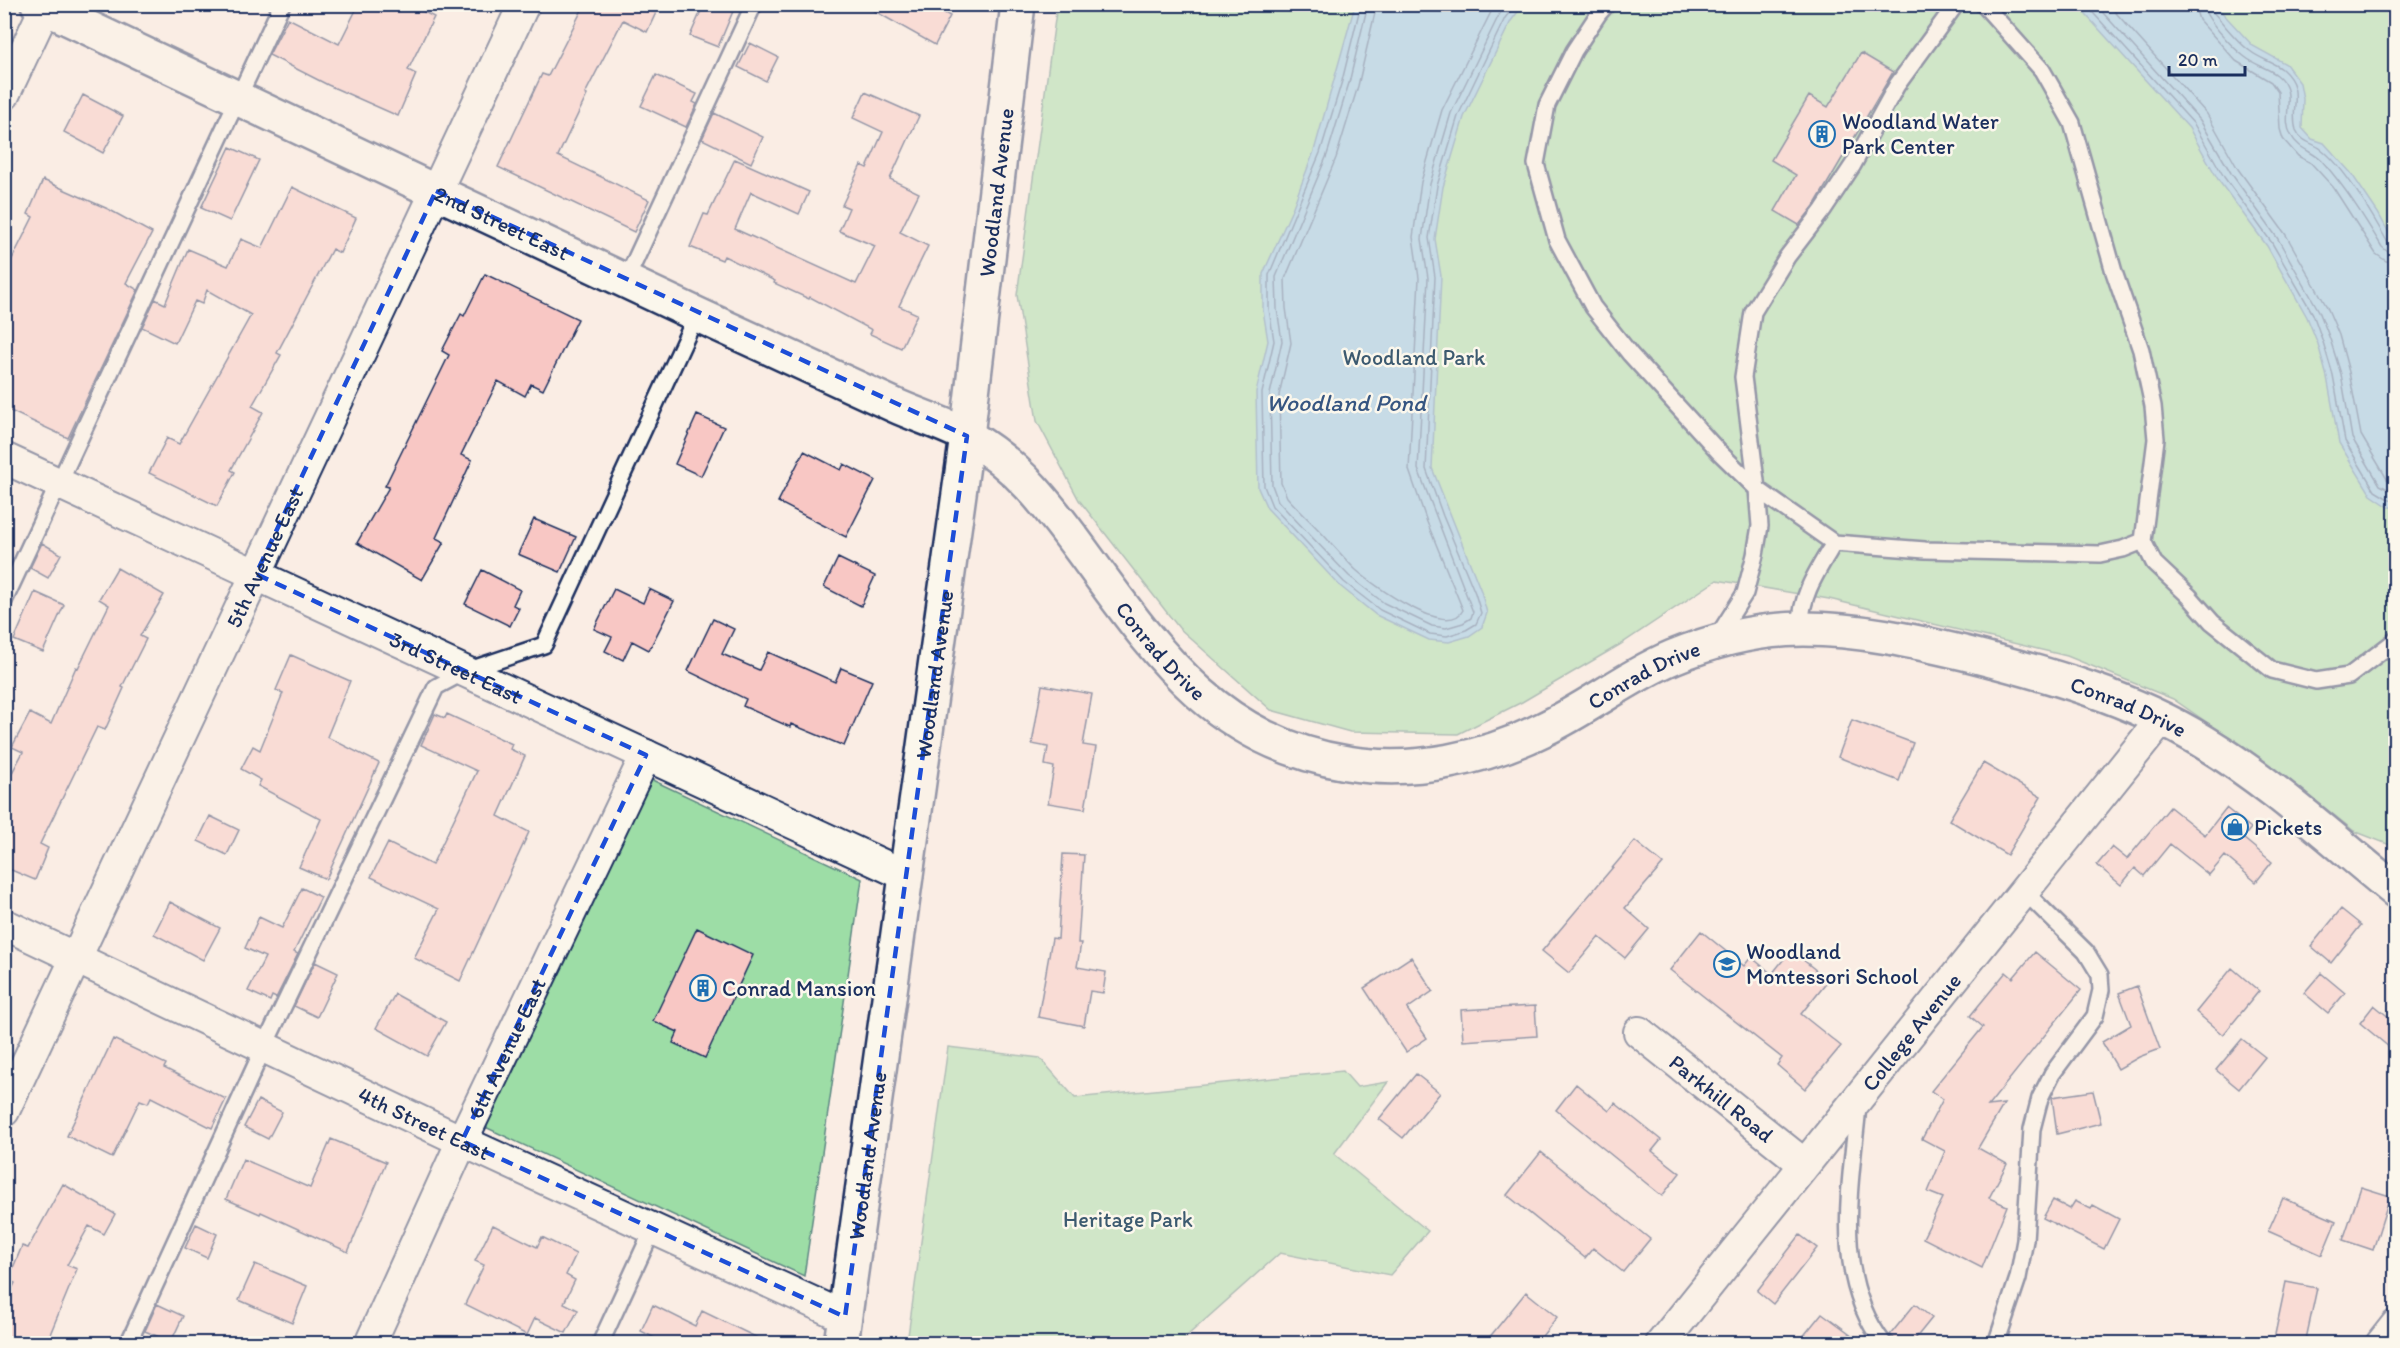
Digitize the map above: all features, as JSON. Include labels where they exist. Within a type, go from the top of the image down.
[{"type":"street","name":"5th Avenue East","points":[[4,1111],[524,4]]},
{"type":"street","name":"Woodland Avenue","points":[[843,1330],[967,436],[1018,4]]},
{"type":"street","name":"2nd Street East","points":[[43,6],[697,314],[967,436]]},
{"type":"street","points":[[4,95],[43,6]]},
{"type":"street","name":"Conrad Drive","points":[[967,436],[1016,470],[1043,498],[1147,639],[1189,685],[1225,715],[1261,736],[1299,752],[1352,764],[1415,767],[1480,754],[1541,731],[1667,660],[1715,642],[1766,632],[1801,629],[1861,633],[1934,646],[2030,669],[2096,690],[2162,719],[2203,741],[2262,782],[2396,891]]},
{"type":"street","name":"3rd Street East","points":[[4,458],[907,876]]},
{"type":"street","name":"College Avenue","points":[[1667,1341],[1804,1164],[2162,719]]},
{"type":"street","name":"6th Avenue East","points":[[370,1344],[462,1141],[646,754]]},
{"type":"street","name":"4th Street East","points":[[4,924],[653,1229],[843,1330]]},
{"type":"street","name":"Parkhill Road","points":[[1639,1032],[1804,1164]]},
{"type":"street","points":[[2381,1344],[2396,1325]]},
{"type":"lane","points":[[4,601],[282,4]]},
{"type":"lane","points":[[626,280],[754,4]]},
{"type":"lane","points":[[1606,4],[1574,51],[1547,105],[1536,164],[1557,240],[1593,308],[1719,452],[1757,489],[1834,543],[1924,550],[2100,554],[2123,549],[2143,541]]},
{"type":"lane","points":[[1715,642],[1745,593],[1760,526],[1743,377],[1753,312],[1787,257],[1824,210],[1897,85],[1956,4]]},
{"type":"lane","points":[[1983,4],[2042,70],[2072,123],[2114,272],[2141,350],[2153,406],[2156,440],[2143,541],[2154,563],[2189,596],[2212,622],[2272,670],[2316,681],[2349,676],[2396,640]]},
{"type":"lane","points":[[128,1344],[264,1047],[436,687],[466,671],[544,645],[697,314]]},
{"type":"lane","points":[[1801,629],[1800,613],[1808,592],[1834,543]]},
{"type":"lane","points":[[1996,1344],[2019,1278],[2025,1239],[2032,1129],[2040,1098],[2052,1074],[2095,1016],[2101,990],[2100,975],[2086,952],[2024,891]]},
{"type":"lane","points":[[1859,1097],[1848,1222],[1849,1253],[1858,1295],[1876,1334],[1884,1344]]},
{"type":"lane","points":[[600,1344],[653,1229]]},
{"type":"highlighted area","points":[[436,191],[967,436],[845,1317],[462,1141],[646,755],[256,574]]},
{"type":"green space","name":"Woodland Park","points":[[1057,5],[2395,5],[2395,847],[2354,831],[2290,780],[2173,699],[2067,656],[1829,599],[1717,580],[1621,644],[1522,702],[1458,734],[1350,732],[1271,710],[1179,628],[1079,500],[1037,421],[1017,295]]},
{"type":"green space","points":[[646,777],[862,879],[804,1276],[485,1127]]},
{"type":"green space","name":"Heritage Park","points":[[948,1047],[1040,1058],[1075,1098],[1343,1071],[1357,1087],[1388,1082],[1334,1154],[1428,1231],[1390,1275],[1280,1253],[1179,1343],[907,1343]]},
{"type":"water","name":"Woodland Pond","points":[[1355,5],[1523,5],[1511,21],[1464,117],[1443,187],[1435,239],[1441,276],[1432,468],[1481,591],[1487,613],[1482,627],[1469,636],[1449,642],[1429,640],[1376,615],[1340,586],[1267,508],[1258,488],[1256,392],[1268,341],[1263,310],[1263,274],[1291,212],[1314,151]]},
{"type":"water","points":[[2077,5],[2215,5],[2253,46],[2286,64],[2300,83],[2303,99],[2302,128],[2312,139],[2324,143],[2351,173],[2378,213],[2395,244],[2395,507],[2389,507],[2371,495],[2339,443],[2327,377],[2318,344],[2307,317],[2267,246],[2219,181],[2189,128]]},
{"type":"building","points":[[359,4],[408,4],[434,17],[408,70],[416,74],[398,116],[328,85],[269,55],[288,18],[339,44]]},
{"type":"building","points":[[585,4],[660,4],[647,32],[623,20],[585,94],[587,95],[558,156],[649,200],[634,232],[498,167],[542,74],[548,76]]},
{"type":"building","points":[[704,4],[736,4],[718,47],[690,36]]},
{"type":"building","points":[[862,4],[929,4],[950,16],[935,45]]},
{"type":"building","points":[[750,43],[778,57],[766,81],[738,67]]},
{"type":"building","name":"Woodland Water Park Center","points":[[1861,53],[1893,72],[1814,206],[1799,225],[1775,211],[1796,175],[1771,160],[1809,96],[1828,107]]},
{"type":"building","points":[[656,75],[697,94],[693,102],[697,104],[686,127],[641,106]]},
{"type":"building","points":[[865,92],[919,116],[890,179],[919,193],[900,232],[928,246],[899,306],[917,314],[901,348],[870,334],[872,330],[810,297],[809,299],[774,283],[775,281],[724,256],[722,260],[690,247],[704,214],[708,215],[735,159],[809,192],[799,214],[751,192],[735,229],[856,284],[875,246],[839,231],[849,208],[842,205],[861,165],[867,168],[883,132],[853,118]]},
{"type":"building","points":[[83,95],[123,116],[103,153],[64,132]]},
{"type":"building","points":[[714,113],[763,137],[751,163],[702,139]]},
{"type":"building","points":[[230,147],[259,160],[230,221],[201,208]]},
{"type":"building","points":[[43,180],[108,209],[152,233],[126,283],[138,290],[68,438],[4,408],[4,275],[33,217],[28,214]]},
{"type":"building","points":[[292,187],[356,218],[340,253],[332,249],[277,353],[281,355],[252,406],[263,412],[231,470],[235,472],[217,506],[149,473],[167,438],[179,444],[251,315],[207,290],[202,304],[195,301],[175,343],[142,327],[155,299],[165,304],[188,249],[228,266],[241,239],[262,248]]},
{"type":"building","points":[[485,274],[578,319],[543,390],[531,384],[525,396],[498,381],[461,455],[472,460],[436,538],[444,542],[422,580],[357,543],[389,487],[385,486],[449,355],[442,351],[461,314],[464,316]]},
{"type":"building","points":[[697,415],[724,427],[701,476],[675,464]]},
{"type":"building","points":[[804,451],[841,470],[844,464],[875,480],[846,537],[778,502]]},
{"type":"building","points":[[534,519],[576,537],[560,572],[518,554]]},
{"type":"building","points":[[42,543],[61,554],[48,578],[30,568]]},
{"type":"building","points":[[838,558],[875,576],[861,606],[824,587]]},
{"type":"building","points":[[117,568],[164,595],[140,636],[146,639],[122,687],[124,688],[105,730],[97,727],[40,844],[48,848],[35,880],[4,867],[4,788],[23,752],[12,747],[30,713],[51,724],[76,667],[78,668],[109,605],[99,599]]},
{"type":"building","points":[[482,570],[520,590],[513,605],[519,608],[510,626],[465,604]]},
{"type":"building","points":[[614,589],[643,603],[649,589],[674,601],[649,650],[632,641],[623,660],[605,651],[612,637],[594,629]]},
{"type":"building","points":[[35,592],[64,605],[43,652],[14,640]]},
{"type":"building","points":[[713,619],[734,629],[722,654],[759,670],[768,652],[835,682],[841,668],[872,681],[844,746],[791,724],[790,727],[743,706],[746,699],[688,671]]},
{"type":"building","points":[[291,655],[350,681],[327,737],[379,763],[326,879],[299,867],[321,819],[258,786],[261,780],[241,769],[253,746],[260,750],[283,693],[276,690]]},
{"type":"building","points":[[1042,685],[1092,694],[1083,745],[1096,747],[1085,809],[1048,803],[1054,767],[1045,765],[1048,747],[1032,744]]},
{"type":"building","points":[[435,714],[445,718],[447,714],[512,744],[510,749],[525,756],[498,816],[529,832],[460,981],[414,958],[439,909],[371,877],[388,843],[432,865],[477,771],[421,745]]},
{"type":"building","points":[[1852,720],[1913,743],[1899,781],[1838,757]]},
{"type":"building","points":[[1983,763],[2041,797],[2007,855],[1949,820]]},
{"type":"building","points":[[2170,807],[2205,835],[2226,808],[2251,828],[2243,838],[2272,862],[2256,882],[2225,856],[2209,875],[2170,844],[2144,876],[2135,868],[2121,885],[2097,865],[2112,847],[2127,859]]},
{"type":"building","points":[[210,816],[239,830],[227,855],[198,841]]},
{"type":"building","points":[[1635,841],[1663,864],[1625,908],[1649,929],[1625,958],[1599,937],[1569,973],[1542,951]]},
{"type":"building","points":[[1063,854],[1084,855],[1078,943],[1081,943],[1077,967],[1106,972],[1103,993],[1090,991],[1084,1026],[1038,1017],[1052,938],[1058,939]]},
{"type":"building","points":[[302,888],[321,897],[294,952],[298,954],[276,998],[272,996],[270,1001],[248,991],[265,957],[245,948],[259,917],[282,928]]},
{"type":"building","points":[[170,902],[220,928],[203,960],[154,934]]},
{"type":"building","points":[[2341,909],[2361,925],[2331,963],[2311,946]]},
{"type":"building","name":"Conrad Mansion","points":[[697,928],[753,955],[705,1058],[673,1043],[678,1032],[653,1021]]},
{"type":"building","points":[[1701,931],[1744,966],[1751,957],[1772,974],[1791,950],[1828,980],[1801,1014],[1841,1046],[1805,1089],[1777,1065],[1782,1058],[1670,970]]},
{"type":"building","points":[[2035,952],[2081,990],[1988,1106],[2004,1104],[1978,1148],[2007,1164],[1989,1198],[2007,1206],[1982,1268],[1923,1238],[1943,1198],[1928,1192],[1945,1151],[1922,1139],[1943,1099],[1931,1091],[1983,1027],[1970,1016],[2006,972],[2013,978]]},
{"type":"building","points":[[1411,957],[1433,991],[1407,1009],[1427,1038],[1406,1052],[1364,988]]},
{"type":"building","points":[[315,962],[338,973],[317,1017],[294,1006]]},
{"type":"building","points":[[2232,968],[2259,991],[2223,1035],[2196,1012]]},
{"type":"building","points":[[2321,973],[2345,993],[2328,1013],[2304,993]]},
{"type":"building","points":[[2137,986],[2160,1049],[2139,1057],[2118,1069],[2102,1042],[2131,1025],[2119,993]]},
{"type":"building","points":[[395,994],[446,1022],[427,1056],[376,1028]]},
{"type":"building","points":[[2374,1005],[2396,1023],[2396,1053],[2360,1023]]},
{"type":"building","points":[[1535,1006],[1537,1036],[1463,1041],[1461,1010]]},
{"type":"building","points":[[113,1039],[166,1064],[164,1068],[226,1099],[212,1128],[151,1097],[148,1103],[140,1100],[112,1158],[67,1136]]},
{"type":"building","points":[[2242,1039],[2265,1057],[2239,1089],[2216,1070]]},
{"type":"building","points":[[1416,1074],[1440,1093],[1403,1138],[1379,1119]]},
{"type":"building","points":[[1576,1084],[1609,1111],[1615,1103],[1661,1140],[1652,1151],[1680,1173],[1662,1196],[1556,1110]]},
{"type":"building","points":[[2093,1091],[2101,1123],[2057,1134],[2052,1097]]},
{"type":"building","points":[[258,1100],[282,1112],[268,1139],[244,1127]]},
{"type":"building","points":[[331,1139],[386,1162],[348,1252],[261,1212],[260,1214],[226,1199],[243,1159],[310,1188]]},
{"type":"building","points":[[1541,1152],[1650,1239],[1623,1272],[1593,1248],[1585,1258],[1507,1195]]},
{"type":"building","points":[[63,1184],[115,1214],[104,1234],[89,1226],[67,1265],[77,1269],[46,1344],[4,1344],[4,1303],[15,1283],[8,1280],[22,1246],[28,1248]]},
{"type":"building","points":[[2361,1187],[2390,1196],[2373,1250],[2343,1240]]},
{"type":"building","points":[[2283,1198],[2336,1221],[2322,1255],[2268,1231]]},
{"type":"building","points":[[2053,1200],[2070,1209],[2075,1201],[2091,1209],[2093,1205],[2119,1219],[2104,1249],[2043,1218]]},
{"type":"building","points":[[196,1224],[217,1234],[207,1258],[185,1248]]},
{"type":"building","points":[[493,1225],[537,1247],[542,1237],[576,1254],[566,1275],[575,1280],[564,1303],[578,1310],[566,1333],[535,1318],[527,1335],[465,1304],[484,1265],[475,1261]]},
{"type":"building","points":[[1800,1235],[1817,1248],[1773,1304],[1757,1291]]},
{"type":"building","points":[[255,1264],[307,1286],[292,1323],[239,1300]]},
{"type":"building","points":[[2286,1282],[2317,1288],[2305,1344],[2273,1344]]},
{"type":"building","points":[[1526,1292],[1557,1317],[1536,1344],[1484,1344]]},
{"type":"building","points":[[157,1304],[183,1316],[171,1342],[145,1331]]},
{"type":"building","points":[[1915,1304],[1932,1318],[1911,1344],[1901,1344],[1890,1335]]},
{"type":"building","points":[[653,1305],[695,1326],[702,1311],[770,1344],[666,1344],[641,1331]]},
{"type":"building","points":[[1822,1313],[1864,1344],[1797,1344]]},
{"type":"place","name":"Woodland Water Park Center","points":[[1822,134]]},
{"type":"place","name":"Pickets","points":[[2235,827]]},
{"type":"place","name":"Woodland Montessori School","points":[[1727,964]]},
{"type":"place","name":"Conrad Mansion","points":[[703,988]]}]
